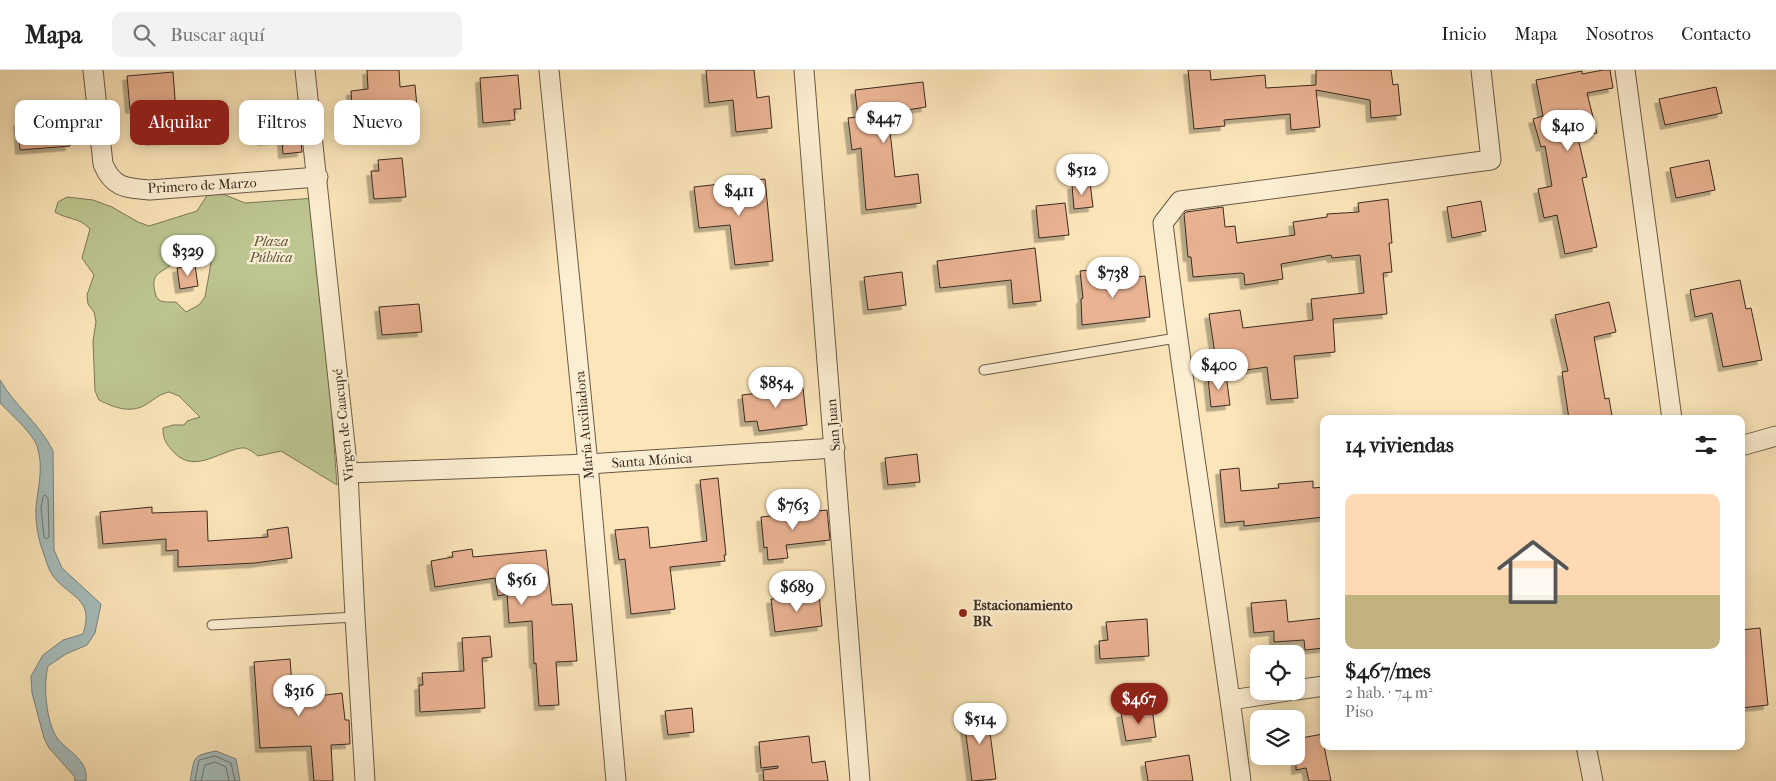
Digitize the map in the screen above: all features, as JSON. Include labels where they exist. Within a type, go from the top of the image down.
[{"type":"street","name":"Primero de Marzo","points":[[93,70],[103,164],[109,178],[127,188],[150,190],[318,178]]},
{"type":"street","name":"Virgen de Caacupé","points":[[306,70],[348,473],[354,617],[365,781]]},
{"type":"street","name":"María Auxiliadora","points":[[549,70],[588,464],[616,781]]},
{"type":"street","name":"San Juan","points":[[804,70],[860,781]]},
{"type":"street","points":[[1241,781],[1176,338],[1162,223],[1180,201],[1491,160],[1481,70]]},
{"type":"street","points":[[1624,70],[1671,415]]},
{"type":"street","points":[[1745,445],[1776,436]]},
{"type":"street","name":"Santa Mónica","points":[[348,473],[588,464],[835,448]]},
{"type":"street","points":[[1305,689],[1320,687]]},
{"type":"street","points":[[1230,700],[1250,697]]},
{"type":"street","points":[[1587,750],[1593,781]]},
{"type":"lane","points":[[984,370],[1176,338]]},
{"type":"lane","points":[[212,625],[354,617]]},
{"type":"green space","name":"Plaza Pública","points":[[218,192],[245,203],[315,198],[330,392],[341,409],[332,419],[337,485],[281,451],[258,456],[248,449],[241,448],[205,460],[187,461],[179,457],[171,449],[163,435],[163,428],[173,425],[184,425],[187,421],[200,417],[179,396],[169,392],[165,393],[139,408],[128,409],[116,407],[99,400],[95,391],[93,341],[96,322],[94,312],[88,304],[87,295],[94,275],[82,258],[90,229],[78,220],[55,212],[58,202],[67,197],[93,200],[112,207],[149,226],[197,211],[208,194]],"holes":[[[209,240],[213,244],[205,297],[199,305],[186,312],[176,302],[163,302],[158,299],[154,285],[154,280],[158,274],[174,263],[184,251]]]},
{"type":"water","points":[[0,380],[48,441],[53,451],[54,550],[62,568],[101,604],[95,633],[87,645],[66,654],[48,666],[46,674],[46,703],[53,731],[57,738],[81,762],[86,774],[86,781],[75,781],[74,776],[49,748],[44,738],[32,693],[31,676],[43,655],[63,640],[83,634],[86,613],[79,600],[53,576],[47,564],[37,529],[36,518],[40,469],[37,446],[21,424],[0,403]]},
{"type":"water","points":[[216,751],[236,759],[240,781],[190,781],[194,762],[198,756]]},
{"type":"building","points":[[367,70],[399,70],[400,87],[415,85],[416,100],[352,100],[351,91],[368,89]]},
{"type":"building","points":[[706,70],[754,70],[757,98],[769,96],[772,128],[736,132],[733,100],[709,103]]},
{"type":"building","points":[[1188,70],[1210,70],[1211,80],[1265,75],[1266,88],[1316,85],[1316,70],[1391,70],[1393,85],[1398,84],[1401,115],[1371,118],[1370,100],[1316,90],[1320,127],[1291,130],[1290,114],[1224,120],[1225,126],[1194,129]]},
{"type":"building","points":[[1610,70],[1613,88],[1587,93],[1597,133],[1578,138],[1587,177],[1582,178],[1597,247],[1565,254],[1557,215],[1544,218],[1538,189],[1552,186],[1545,146],[1541,147],[1533,119],[1543,116],[1536,80],[1582,71],[1582,74]]},
{"type":"building","points":[[173,72],[175,100],[130,100],[130,109],[127,76]]},
{"type":"building","points":[[518,75],[521,109],[514,109],[515,120],[483,123],[480,78]]},
{"type":"building","points":[[923,82],[926,107],[888,113],[895,177],[918,174],[921,203],[866,210],[861,148],[852,150],[848,118],[858,117],[855,90]]},
{"type":"building","points":[[1716,87],[1722,113],[1665,125],[1659,99]]},
{"type":"building","points":[[20,145],[70,145],[70,146],[20,150]]},
{"type":"building","points":[[282,145],[301,145],[302,152],[283,154]]},
{"type":"building","points":[[402,158],[406,197],[374,199],[371,171],[379,171],[378,160]]},
{"type":"building","points":[[1709,160],[1715,190],[1676,198],[1670,168]]},
{"type":"building","points":[[765,179],[773,261],[735,265],[730,225],[699,228],[694,187]]},
{"type":"building","points":[[1090,182],[1093,207],[1074,209],[1072,185]]},
{"type":"building","points":[[1388,199],[1392,243],[1389,243],[1392,272],[1383,273],[1387,314],[1333,319],[1335,352],[1294,356],[1298,398],[1271,400],[1267,367],[1218,374],[1209,314],[1240,310],[1243,328],[1313,320],[1311,299],[1364,293],[1360,255],[1332,258],[1331,255],[1281,264],[1283,279],[1245,285],[1244,274],[1241,273],[1193,277],[1191,257],[1188,257],[1184,214],[1186,212],[1223,207],[1225,227],[1235,226],[1237,243],[1295,235],[1293,222],[1327,217],[1327,214],[1359,212],[1358,203]]},
{"type":"building","points":[[1481,201],[1486,231],[1452,238],[1447,207]]},
{"type":"building","points":[[1065,203],[1069,235],[1039,238],[1036,206]]},
{"type":"building","points":[[1035,248],[1041,301],[1013,304],[1011,280],[940,288],[937,261]]},
{"type":"building","points":[[195,265],[198,286],[180,289],[177,268]]},
{"type":"building","points":[[1098,269],[1099,281],[1145,276],[1150,317],[1082,325],[1081,299],[1083,298],[1080,271]]},
{"type":"building","points":[[902,272],[906,305],[868,310],[864,277]]},
{"type":"building","points":[[1740,280],[1746,309],[1751,308],[1762,360],[1723,367],[1712,313],[1695,317],[1690,290]]},
{"type":"building","points":[[1609,302],[1616,332],[1594,337],[1605,399],[1609,398],[1612,415],[1568,415],[1562,372],[1568,371],[1555,315]]},
{"type":"building","points":[[419,304],[422,332],[382,335],[379,307]]},
{"type":"building","points":[[1226,375],[1230,405],[1211,407],[1208,378]]},
{"type":"building","points":[[803,388],[807,425],[759,431],[757,421],[745,422],[742,395]]},
{"type":"building","points":[[917,454],[920,482],[888,485],[885,458]]},
{"type":"building","points":[[1239,468],[1241,491],[1279,488],[1278,484],[1313,481],[1313,488],[1320,487],[1320,517],[1244,526],[1244,521],[1225,523],[1220,470]]},
{"type":"building","points":[[718,478],[726,555],[724,555],[725,561],[670,567],[675,609],[631,614],[625,559],[619,560],[615,530],[648,527],[650,548],[707,541],[700,480]]},
{"type":"building","points":[[152,507],[152,513],[207,511],[208,541],[268,537],[267,530],[288,527],[292,558],[255,563],[178,567],[178,550],[166,551],[166,539],[103,544],[100,512]]},
{"type":"building","points":[[827,510],[830,540],[786,545],[788,558],[768,560],[767,547],[764,548],[761,517]]},
{"type":"building","points":[[472,549],[473,557],[546,550],[552,605],[572,604],[577,661],[556,662],[559,705],[539,706],[536,663],[534,664],[532,621],[509,623],[507,594],[498,596],[495,578],[435,587],[431,561],[453,557],[452,552]]},
{"type":"building","points":[[819,594],[822,626],[775,632],[771,599]]},
{"type":"building","points":[[1286,600],[1288,622],[1320,618],[1320,648],[1305,650],[1304,640],[1274,642],[1274,631],[1254,633],[1251,603]]},
{"type":"building","points":[[1147,619],[1149,656],[1100,659],[1099,641],[1108,640],[1106,622]]},
{"type":"building","points":[[1760,628],[1768,705],[1745,708],[1745,630]]},
{"type":"building","points":[[490,636],[492,657],[482,658],[485,708],[420,712],[419,685],[423,685],[422,673],[464,671],[462,638]]},
{"type":"building","points":[[290,659],[293,699],[342,693],[345,720],[349,720],[350,744],[331,745],[333,781],[314,781],[311,746],[260,748],[254,662]]},
{"type":"building","points":[[692,708],[694,732],[668,735],[665,711]]},
{"type":"building","points":[[1152,708],[1156,737],[1126,741],[1121,713]]},
{"type":"building","points":[[987,709],[996,779],[972,781],[963,712]]},
{"type":"building","points":[[1320,735],[1320,750],[1325,750],[1331,781],[1309,781],[1306,768],[1296,770],[1296,765],[1305,765],[1305,737]]},
{"type":"building","points":[[809,736],[812,763],[825,761],[828,781],[764,781],[763,770],[778,768],[778,766],[761,768],[759,742]]},
{"type":"building","points":[[1189,755],[1193,781],[1148,781],[1145,762]]},
{"type":"place","name":"Estacionamiento BR","points":[[963,613]]}]
